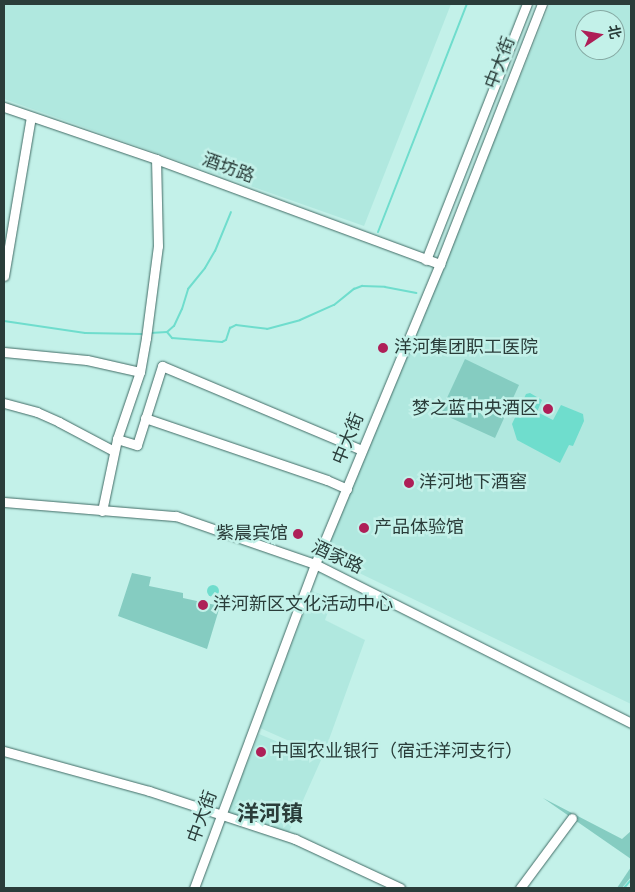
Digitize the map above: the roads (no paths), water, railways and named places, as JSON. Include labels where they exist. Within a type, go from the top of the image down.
[{"type":"street","name":"中大街","points":[[426,260],[527,4]]},
{"type":"street","name":"中大街","points":[[194,888],[315,564],[440,264],[542,4]]},
{"type":"street","name":"酒坊路","points":[[4,107],[156,159],[440,264]]},
{"type":"street","points":[[4,276],[31,117]]},
{"type":"street","points":[[102,511],[117,439],[140,372],[146,338],[158,246],[156,159]]},
{"type":"street","points":[[4,352],[87,360],[140,372]]},
{"type":"street","points":[[117,439],[136,445],[162,366],[362,450]]},
{"type":"street","points":[[4,404],[37,412],[114,451]]},
{"type":"street","points":[[145,418],[327,480],[347,489]]},
{"type":"street","name":"酒家路","points":[[4,502],[176,516],[315,564],[631,723]]},
{"type":"street","points":[[4,751],[94,774],[295,839],[400,888]]},
{"type":"street","points":[[520,888],[572,818]]},
{"type":"waterway","points":[[378,232],[467,4]]},
{"type":"waterway","points":[[150,333],[167,332],[174,326],[188,289],[205,268],[215,251],[231,212]]},
{"type":"waterway","points":[[167,332],[172,338],[222,342],[226,340],[230,328],[236,325],[267,329],[300,320],[334,305],[354,289],[362,286],[385,287],[416,293]]},
{"type":"waterway","points":[[4,321],[85,333],[142,334]]},
{"type":"waterway","points":[[624,888],[631,880]]},
{"type":"place","name":"洋河集团职工医院","points":[[383,348]]},
{"type":"place","name":"梦之蓝中央酒区","points":[[548,409]]},
{"type":"place","name":"洋河地下酒窖","points":[[409,483]]},
{"type":"place","name":"产品体验馆","points":[[364,528]]},
{"type":"place","name":"紫晨宾馆","points":[[298,534]]},
{"type":"place","name":"洋河新区文化活动中心","points":[[203,605]]},
{"type":"place","name":"中国农业银行（宿迁洋河支行）","points":[[261,752]]},
{"type":"district","name":"洋河镇","points":[[270,815]]}]
